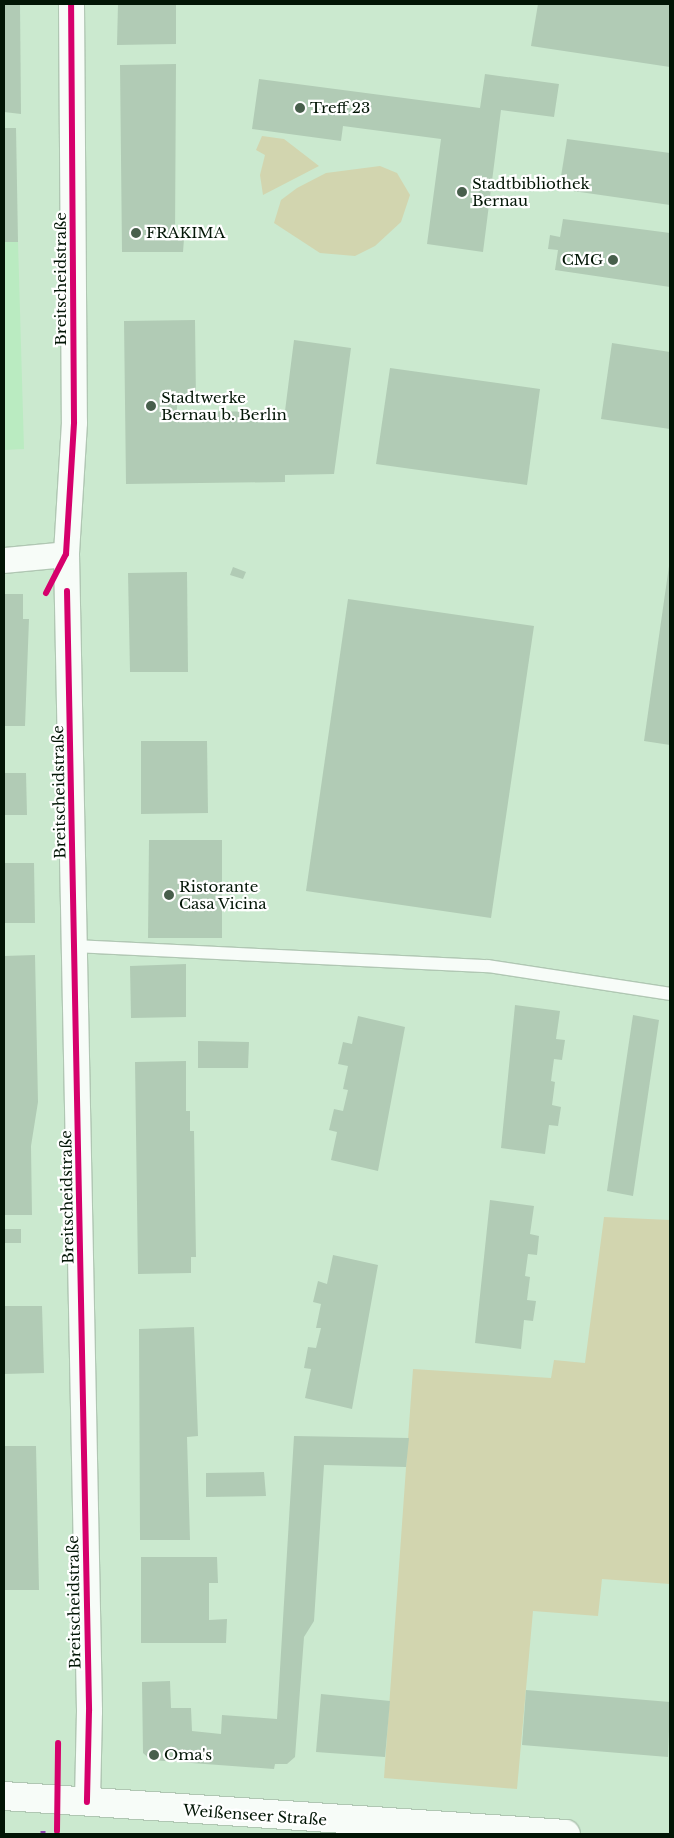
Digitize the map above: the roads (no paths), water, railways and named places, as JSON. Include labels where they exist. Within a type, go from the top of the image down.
[{"type":"main road","name":"Weißenseer Straße","points":[[4,1796],[566,1834]]},
{"type":"street","name":"Breitscheidstraße","points":[[70,4],[74,422],[66,554],[89,1712],[86,1802]]},
{"type":"street","points":[[4,560],[66,554]]},
{"type":"lane","points":[[75,946],[488,966],[670,994]]},
{"type":"place","name":"Treff 23","points":[[300,108]]},
{"type":"place","name":"Stadtbibliothek Bernau","points":[[462,192]]},
{"type":"place","name":"FRAKIMA","points":[[136,233]]},
{"type":"place","name":"CMG","points":[[613,260]]},
{"type":"place","name":"Stadtwerke Bernau b. Berlin","points":[[151,406]]},
{"type":"place","name":"Ristorante Casa Vicina","points":[[169,895]]},
{"type":"place","name":"Oma's","points":[[154,1755]]}]
